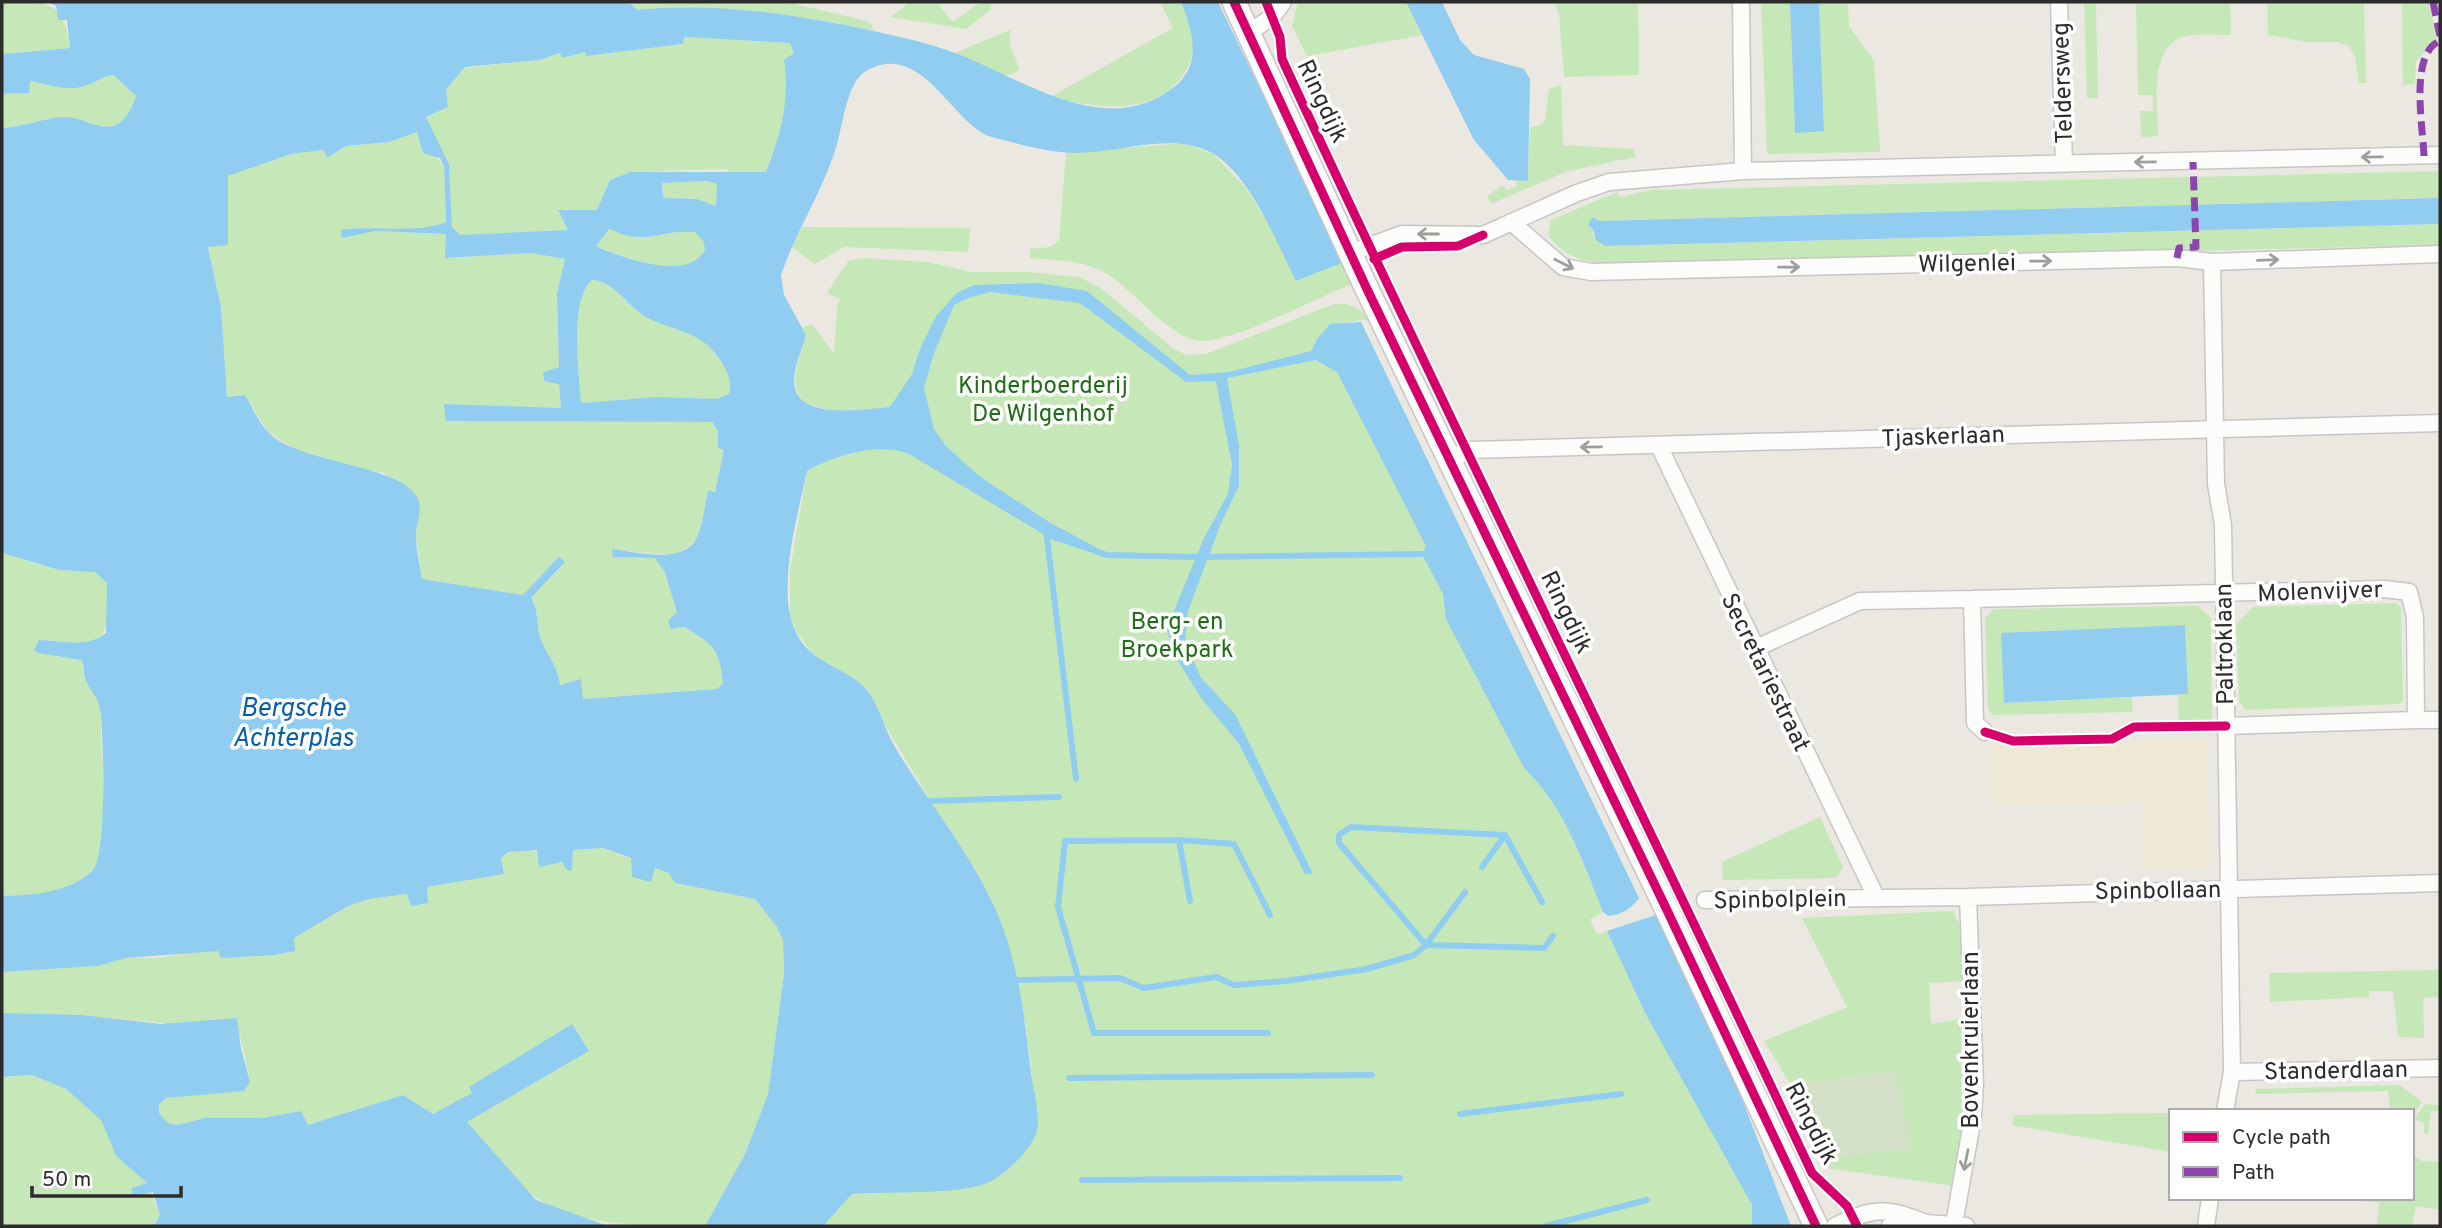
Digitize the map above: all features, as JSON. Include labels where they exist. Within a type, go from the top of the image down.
[{"type":"street","name":"Ringdijk","points":[[1234,2],[1350,253],[1665,906],[1815,1226]]},
{"type":"street","points":[[1250,33],[1273,16],[1283,2]]},
{"type":"street","points":[[1741,2],[1743,171]]},
{"type":"street","name":"Teldersweg","points":[[2059,2],[2064,164]]},
{"type":"street","points":[[1350,253],[1395,235],[1483,234],[1609,183],[1743,171],[2440,155]]},
{"type":"street","name":"Wilgenlei","points":[[1511,222],[1563,267],[1591,272],[2177,258],[2212,262],[2440,254]]},
{"type":"street","name":"Paltroklaan","points":[[2212,262],[2217,499],[2223,525],[2232,1072],[2225,1109]]},
{"type":"street","name":"Tjaskerlaan","points":[[1449,461],[1468,450],[2214,427],[2440,423]]},
{"type":"street","name":"Secretariestraat","points":[[1659,446],[1754,649],[1876,897]]},
{"type":"street","name":"Molenvijver","points":[[1754,649],[1860,601],[2385,589],[2409,592],[2415,617],[2416,720]]},
{"type":"street","points":[[1972,599],[1975,723],[1985,732]]},
{"type":"street","points":[[2226,726],[2440,720]]},
{"type":"street","name":"Spinbollaan","points":[[1876,897],[1968,897],[2440,883]]},
{"type":"street","name":"Spinbolplein","points":[[1705,900],[1876,897]]},
{"type":"street","name":"Bovenkruierlaan","points":[[1960,1225],[1975,1084],[1968,897]]},
{"type":"street","name":"Standerdlaan","points":[[2232,1072],[2440,1068]]},
{"type":"street","points":[[2206,1226],[2210,1200]]},
{"type":"street","points":[[1835,1226],[1874,1210],[1897,1212],[1926,1223]]},
{"type":"street","points":[[1890,1226],[1926,1223],[1960,1225]]},
{"type":"shaded area","points":[[2207,739],[2209,867],[2143,868],[2142,802],[1993,805],[1992,743]]},
{"type":"green space","points":[[2,2],[32,2],[52,7],[64,21],[70,48],[2,54]]},
{"type":"green space","points":[[629,2],[786,2],[863,20],[870,23],[875,31],[820,20],[636,10]]},
{"type":"green space","points":[[910,2],[937,2],[952,22],[981,2],[992,2],[990,10],[966,29],[891,17]]},
{"type":"green space","points":[[1160,2],[1181,2],[1193,33],[1193,54],[1187,69],[1175,85],[1160,96],[1125,106],[1087,104],[1050,97],[1173,28]]},
{"type":"green space","points":[[1298,2],[1406,2],[1422,35],[1307,56],[1292,26]]},
{"type":"green space","points":[[1554,2],[1638,2],[1639,75],[1564,77],[1559,14]]},
{"type":"green space","points":[[1761,2],[1790,2],[1795,133],[1824,130],[1819,2],[1848,2],[1849,26],[1874,61],[1880,152],[1767,154]]},
{"type":"green space","points":[[2084,2],[2096,2],[2098,98],[2087,98]]},
{"type":"green space","points":[[2136,2],[2230,2],[2231,35],[2182,37],[2171,43],[2164,53],[2157,80],[2158,136],[2141,137],[2140,111],[2153,111],[2153,95],[2138,95]]},
{"type":"green space","points":[[2267,2],[2364,2],[2366,83],[2359,83],[2355,57],[2349,46],[2337,42],[2308,42],[2268,35]]},
{"type":"green space","points":[[2402,2],[2428,2],[2437,33],[2435,40],[2416,61],[2415,84],[2403,85]]},
{"type":"green space","points":[[1010,30],[1010,45],[1020,70],[1005,76],[955,53]]},
{"type":"green space","points":[[683,37],[791,43],[794,53],[785,60],[783,118],[766,172],[729,172],[727,169],[630,172],[610,180],[597,210],[558,211],[568,230],[460,236],[452,227],[449,164],[426,117],[448,107],[446,90],[465,68],[540,60],[560,53],[562,58],[585,52],[587,56],[683,44]]},
{"type":"green space","points":[[113,75],[136,96],[129,113],[121,122],[103,126],[61,117],[2,128],[2,94],[29,93],[29,81],[75,88]]},
{"type":"green space","points":[[1561,85],[1563,145],[1634,149],[1635,157],[1568,171],[1491,204],[1487,197],[1502,185],[1507,190],[1517,186],[1515,180],[1528,181],[1530,127],[1539,126],[1545,121],[1549,89]]},
{"type":"green space","points":[[417,131],[444,167],[446,222],[408,229],[342,230],[342,237],[375,231],[446,234],[446,258],[531,253],[565,259],[557,293],[559,368],[544,372],[559,383],[561,409],[445,404],[446,420],[711,422],[718,431],[724,450],[715,492],[702,518],[698,537],[689,547],[672,555],[612,550],[614,557],[655,558],[665,573],[677,612],[672,629],[685,627],[709,644],[717,654],[723,683],[717,689],[582,699],[581,680],[559,685],[554,665],[540,637],[531,598],[565,563],[523,595],[422,579],[416,535],[420,507],[383,472],[363,471],[295,449],[268,432],[245,395],[227,397],[221,307],[208,246],[228,244],[228,176],[291,154],[325,150],[327,158],[346,146],[389,142]]},
{"type":"green space","points":[[1189,145],[1213,154],[1245,187],[1263,216],[1344,262],[1354,283],[1258,326],[1204,341],[1179,333],[1104,272],[1077,263],[1030,258],[1030,249],[1050,247],[1059,240],[1066,152]]},
{"type":"green space","points":[[2440,171],[2440,198],[1599,221],[1593,217],[1593,235],[1605,246],[2440,224],[2440,245],[1617,265],[1587,261],[1569,254],[1554,243],[1548,234],[1551,220],[1617,192],[1619,197],[1653,190]]},
{"type":"green space","points":[[707,181],[717,184],[716,206],[697,199],[663,198],[662,183]]},
{"type":"green space","points":[[802,227],[970,228],[968,252],[844,247],[815,264],[792,247]]},
{"type":"green space","points":[[609,229],[634,237],[696,232],[705,249],[698,259],[686,265],[671,266],[637,261],[596,246]]},
{"type":"green space","name":"Berg- en Broekpark","points":[[864,258],[927,262],[971,272],[1026,272],[1079,277],[1101,288],[1174,349],[1187,355],[1206,354],[1331,305],[1357,308],[1369,319],[1341,323],[1524,767],[1551,799],[1571,835],[1603,912],[1590,919],[1597,935],[1607,931],[1645,1013],[1744,1188],[1755,1213],[1752,1226],[823,1226],[852,1194],[929,1189],[1015,1162],[1038,1125],[1026,1026],[993,904],[878,714],[813,655],[795,630],[790,616],[790,570],[807,471],[818,465],[830,410],[804,403],[796,387],[796,370],[806,335],[802,328],[812,324],[834,354],[837,306],[840,299],[827,293],[848,261]]},
{"type":"green space","points":[[592,280],[612,288],[634,309],[647,317],[705,343],[726,371],[729,394],[717,399],[657,397],[581,403],[578,320],[580,303]]},
{"type":"green space","points":[[2,553],[60,570],[99,573],[106,582],[108,596],[107,618],[100,637],[93,642],[84,643],[46,640],[34,649],[38,653],[81,660],[85,679],[97,698],[100,709],[103,794],[98,859],[93,870],[73,884],[50,891],[2,896]]},
{"type":"green space","points":[[2396,603],[2401,607],[2403,701],[2400,704],[2245,710],[2239,701],[2236,624],[2253,607]]},
{"type":"green space","points":[[2198,606],[2211,618],[2212,721],[2179,723],[2178,695],[2188,694],[2185,625],[2005,703],[2132,697],[2133,712],[1993,715],[1988,709],[1985,618],[1994,609]]},
{"type":"green space","points":[[1820,817],[1843,867],[1836,878],[1723,880],[1722,862]]},
{"type":"green space","points":[[602,848],[669,873],[676,883],[755,899],[777,927],[783,940],[784,974],[768,1094],[745,1154],[705,1226],[634,1225],[565,1212],[525,1190],[467,1122],[589,1051],[572,1024],[469,1088],[473,1093],[433,1114],[403,1095],[307,1126],[301,1111],[262,1118],[204,1118],[178,1125],[168,1123],[159,1113],[159,1105],[166,1098],[250,1082],[240,1035],[121,1019],[2,1013],[2,972],[98,966],[126,958],[155,958],[294,938],[348,906],[369,899],[408,894],[412,905],[428,902],[426,887],[504,873],[501,858],[519,850],[547,855],[572,871],[573,850]]},
{"type":"green space","points":[[1952,911],[1961,926],[1963,981],[1929,983],[1931,1024],[1965,1018],[1968,1096],[1955,1186],[1826,1168],[1820,1157],[1909,1149],[1896,1071],[1791,1085],[1764,1041],[1847,1007],[1802,918]]},
{"type":"green space","points":[[2440,970],[2440,997],[2423,998],[2424,1038],[2398,1037],[2393,991],[2369,991],[2369,997],[2270,1002],[2269,973]]},
{"type":"green space","points":[[1897,1071],[1909,1149],[1820,1157],[1791,1085]]},
{"type":"green space","points":[[32,1075],[66,1089],[102,1120],[116,1156],[148,1184],[160,1215],[154,1226],[2,1226],[2,1077]]},
{"type":"green space","points":[[2399,1085],[2422,1102],[2414,1113],[2414,1109],[2390,1109],[2388,1091],[2256,1094],[2255,1089]]},
{"type":"green space","points":[[2425,1104],[2440,1105],[2440,1111],[2431,1111],[2428,1134],[2424,1134],[2424,1123],[2414,1119]]},
{"type":"green space","points":[[2169,1113],[2169,1152],[2012,1125],[2014,1115]]},
{"type":"green space","points":[[2414,1155],[2422,1161],[2440,1162],[2440,1210],[2416,1206],[2412,1226],[2377,1226],[2379,1203],[2353,1200],[2414,1200]]},
{"type":"water","name":"Bergsche Achterplas","points":[[48,2],[629,2],[637,10],[696,8],[755,11],[844,25],[925,43],[1063,99],[1091,107],[1119,108],[1146,103],[1173,88],[1189,69],[1192,36],[1181,2],[1218,2],[1344,262],[1296,281],[1250,193],[1226,163],[1212,153],[1196,147],[1163,143],[1065,153],[992,137],[978,130],[920,74],[904,66],[886,64],[866,71],[854,84],[831,161],[781,275],[784,295],[806,335],[796,368],[795,388],[800,398],[809,405],[822,409],[890,407],[912,374],[920,349],[936,316],[957,293],[974,285],[1039,283],[1087,291],[1190,375],[1229,372],[1311,351],[1330,324],[1361,322],[1639,898],[1621,913],[1608,916],[1603,912],[1571,835],[1551,800],[1524,768],[1446,619],[1443,594],[1422,554],[1426,546],[1337,372],[1316,360],[1227,378],[1239,446],[1239,486],[1221,523],[1188,611],[1185,642],[1201,678],[1235,714],[1313,874],[1305,874],[1239,744],[1201,698],[1173,653],[1167,628],[1204,538],[1228,494],[1232,465],[1216,381],[1186,382],[1080,303],[990,292],[954,305],[933,356],[924,388],[934,429],[946,446],[979,476],[1049,522],[1097,548],[1055,541],[909,454],[884,449],[870,450],[843,455],[807,471],[794,528],[788,592],[789,611],[801,641],[821,660],[854,678],[871,696],[896,749],[960,845],[984,885],[1002,925],[1018,984],[1038,1123],[1028,1148],[1000,1176],[964,1189],[852,1194],[823,1226],[705,1226],[745,1154],[768,1094],[784,974],[783,940],[777,927],[755,899],[675,883],[669,873],[655,868],[651,882],[632,877],[631,858],[603,848],[573,850],[572,871],[567,870],[562,862],[539,867],[537,850],[509,852],[501,858],[504,874],[427,887],[428,903],[411,906],[407,894],[369,899],[348,906],[294,938],[295,951],[221,958],[218,951],[126,958],[98,966],[2,972],[2,896],[50,891],[84,878],[93,870],[101,842],[103,742],[100,709],[86,681],[81,660],[38,653],[34,650],[39,640],[83,642],[99,638],[106,633],[107,583],[95,572],[59,570],[2,553],[2,128],[61,117],[112,126],[121,122],[129,113],[136,96],[113,75],[75,88],[30,81],[29,93],[2,94],[2,54],[70,48],[67,20],[58,20],[56,6]],"holes":[[[684,37],[790,43],[794,53],[784,60],[786,89],[783,117],[766,172],[630,172],[610,180],[597,210],[558,210],[568,230],[460,235],[452,227],[449,164],[426,117],[448,107],[446,90],[465,67],[540,60],[560,53],[562,58],[585,52],[586,56],[683,44]],[[417,132],[423,153],[440,158],[444,167],[446,222],[422,228],[341,230],[342,238],[375,231],[446,234],[445,258],[531,253],[565,259],[557,293],[559,367],[543,372],[544,381],[559,384],[561,408],[444,404],[446,421],[712,422],[718,431],[718,448],[724,450],[715,492],[708,491],[700,530],[692,545],[683,551],[660,555],[612,549],[613,557],[655,558],[665,573],[677,612],[668,621],[671,629],[685,627],[709,644],[717,654],[723,683],[717,689],[583,699],[581,679],[560,685],[557,671],[540,637],[531,598],[565,562],[559,557],[523,595],[422,579],[416,541],[419,504],[408,487],[372,471],[282,443],[264,428],[245,395],[227,397],[221,307],[208,247],[228,245],[228,176],[291,154],[324,150],[327,158],[346,146],[389,142]],[[707,181],[717,184],[716,206],[697,199],[663,198],[662,183]],[[609,229],[634,237],[695,232],[703,241],[705,249],[698,259],[671,266],[637,261],[596,246]],[[592,280],[599,281],[612,288],[647,317],[699,339],[722,363],[729,379],[729,394],[717,399],[657,397],[581,403],[577,338],[580,303]]]},
{"type":"water","points":[[1406,2],[1442,2],[1460,40],[1474,55],[1524,69],[1530,79],[1528,181],[1508,180],[1474,140]]},
{"type":"water","points":[[1790,2],[1819,2],[1824,131],[1795,133]]},
{"type":"water","points":[[2440,198],[2440,224],[1605,246],[1596,240],[1593,229],[1588,225],[1593,217],[1599,221]]},
{"type":"water","points":[[2185,625],[2188,694],[2004,703],[2001,633]]},
{"type":"water","points":[[1659,914],[1722,1047],[1791,1226],[1752,1226],[1752,1205],[1645,1013],[1607,931]]},
{"type":"water","points":[[2,1013],[81,1015],[161,1024],[237,1018],[241,1049],[250,1082],[244,1091],[166,1098],[159,1105],[159,1113],[168,1123],[178,1125],[204,1118],[262,1118],[301,1111],[308,1125],[403,1095],[433,1114],[472,1093],[469,1087],[572,1024],[589,1051],[467,1122],[536,1200],[608,1226],[154,1226],[160,1215],[153,1192],[133,1196],[131,1188],[147,1183],[116,1156],[101,1120],[66,1089],[32,1075],[2,1077]]},
{"type":"waterway","points":[[1046,530],[1076,779]]},
{"type":"waterway","points":[[1063,540],[1107,555],[1196,557],[1422,554]]},
{"type":"waterway","points":[[930,801],[1059,797]]},
{"type":"waterway","points":[[1542,902],[1505,835],[1351,827],[1339,835],[1339,843],[1426,945],[1544,948],[1553,936]]},
{"type":"waterway","points":[[1482,867],[1505,835]]},
{"type":"waterway","points":[[1179,840],[1234,844],[1270,915]]},
{"type":"waterway","points":[[1190,901],[1179,840],[1065,841],[1058,907],[1094,1033],[1268,1033]]},
{"type":"waterway","points":[[1017,980],[1120,978],[1144,988],[1216,977],[1234,985],[1286,981],[1367,969],[1414,955],[1426,945],[1465,892]]},
{"type":"waterway","points":[[1069,1078],[1372,1075]]},
{"type":"waterway","points":[[1460,1114],[1621,1094]]},
{"type":"waterway","points":[[1082,1180],[1400,1178]]},
{"type":"waterway","points":[[1546,1226],[1647,1200]]},
{"type":"marked path","points":[[2433,2],[2440,36]]},
{"type":"marked path","points":[[2424,156],[2420,110],[2421,75],[2430,48],[2440,41]]},
{"type":"marked path","points":[[2177,258],[2179,248],[2196,247],[2193,162]]},
{"type":"cycle path","points":[[1234,2],[1366,287],[1665,906],[1816,1226]]},
{"type":"cycle path","points":[[1266,2],[1280,37],[1282,59],[1347,199],[1812,1173],[1847,1206],[1857,1226]]},
{"type":"cycle path","points":[[1374,259],[1402,247],[1458,246],[1483,235]]},
{"type":"cycle path","points":[[1985,732],[2013,741],[2112,739],[2134,727],[2226,726]]},
{"type":"park label","name":"Kinderboerderij De Wilgenhof","points":[[1043,399]]}]
